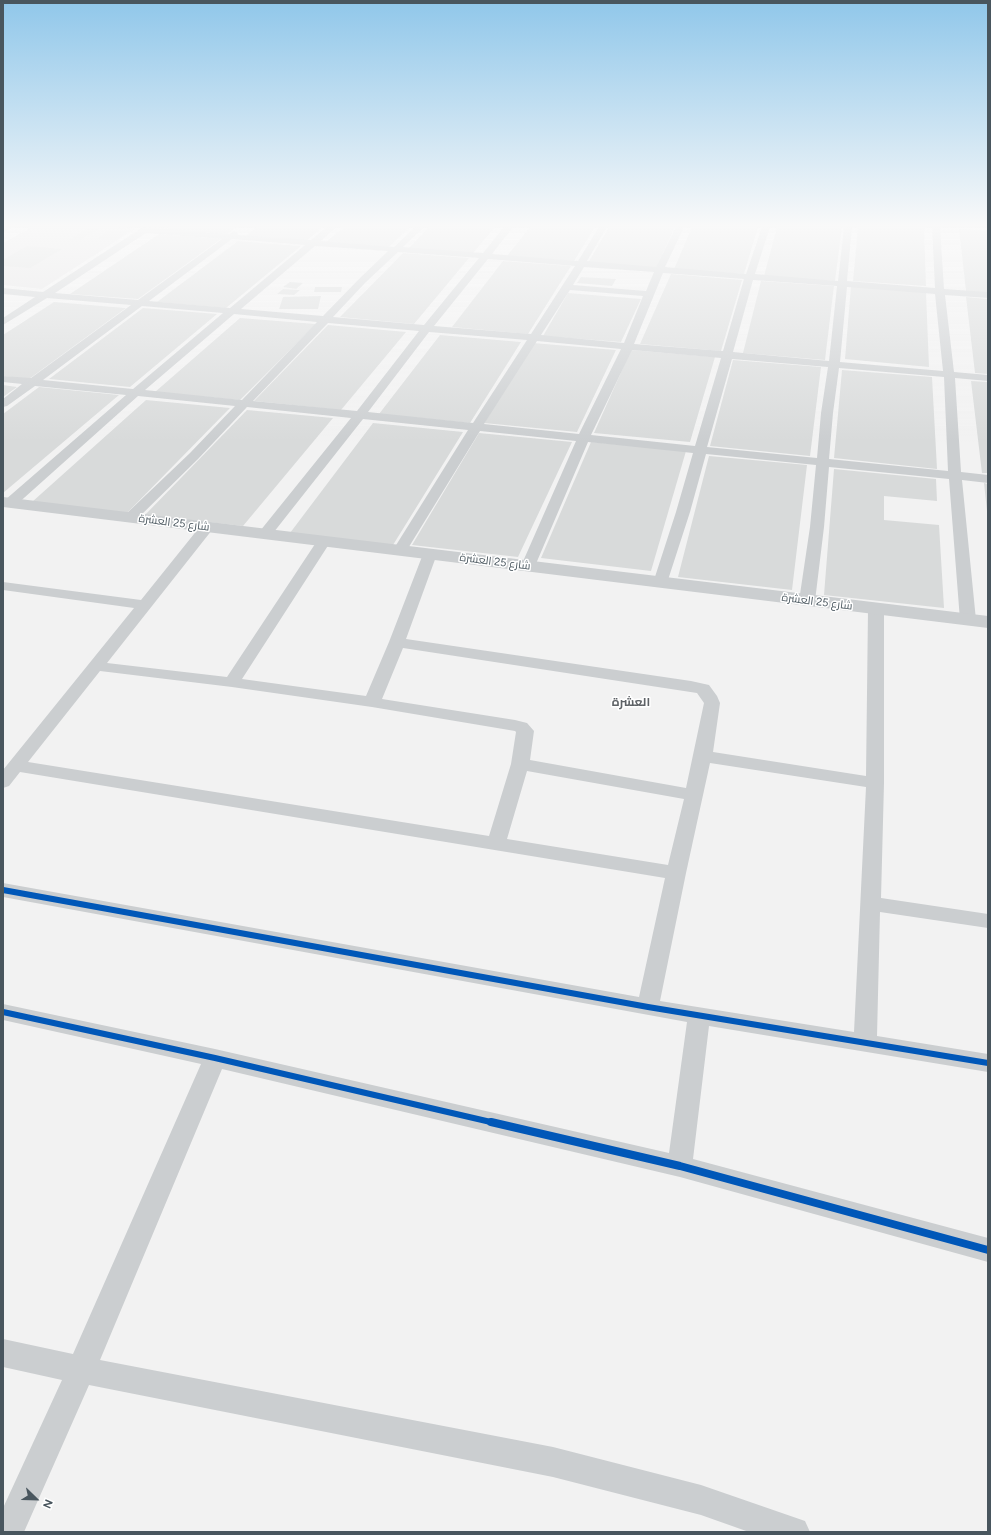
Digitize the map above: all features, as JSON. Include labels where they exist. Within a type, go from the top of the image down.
[{"type":"street","points":[[3,322],[40,299]]},
{"type":"street","points":[[90,299],[988,378]]},
{"type":"street","points":[[3,404],[147,299]]},
{"type":"street","points":[[6,502],[248,299]]},
{"type":"street","points":[[130,518],[194,456],[346,299]]},
{"type":"street","points":[[265,534],[451,299]]},
{"type":"street","points":[[400,550],[476,427],[559,299]]},
{"type":"street","points":[[528,566],[584,437],[628,346],[648,299]]},
{"type":"street","points":[[660,583],[701,449],[743,299]]},
{"type":"street","points":[[807,601],[817,527],[822,462],[841,299]]},
{"type":"street","points":[[941,299],[944,344],[949,375],[955,476],[968,620]]},
{"type":"street","points":[[3,379],[988,479]]},
{"type":"street","name":"شارع 25 العشرة","points":[[6,502],[876,610],[988,622]]},
{"type":"street","points":[[3,782],[207,527]]},
{"type":"street","points":[[232,682],[324,541]]},
{"type":"street","points":[[372,702],[397,642],[430,554]]},
{"type":"street","points":[[3,598],[8,587],[145,605]]},
{"type":"street","points":[[865,1042],[875,783],[876,610]]},
{"type":"street","points":[[397,642],[676,684],[703,689],[709,696],[712,703],[703,756],[676,873],[648,1007]]},
{"type":"street","points":[[95,666],[232,682],[372,702],[521,727],[525,731],[520,764],[496,844]]},
{"type":"street","points":[[703,756],[875,783]]},
{"type":"street","points":[[520,764],[694,795]]},
{"type":"street","points":[[16,766],[676,873]]},
{"type":"street","points":[[3,890],[698,1016],[988,1063]]},
{"type":"street","points":[[871,904],[988,921]]},
{"type":"street","points":[[3,1012],[215,1058],[680,1166],[988,1250]]},
{"type":"street","points":[[680,1166],[698,1016]]},
{"type":"street","points":[[8,1532],[81,1370],[215,1058]]},
{"type":"street","points":[[3,1353],[81,1370],[553,1462],[701,1500],[794,1532]]},
{"type":"building","points":[[161,299],[237,299],[226,308],[157,302]]},
{"type":"building","points":[[282,299],[320,299],[318,309],[279,309]]},
{"type":"building","points":[[358,299],[435,299],[414,324],[340,317]]},
{"type":"building","points":[[474,299],[550,299],[528,334],[452,327]]},
{"type":"building","points":[[565,299],[641,299],[621,342],[543,336]]},
{"type":"building","points":[[660,299],[736,299],[721,351],[640,344]]},
{"type":"building","points":[[757,299],[832,299],[825,360],[743,353]]},
{"type":"building","points":[[850,299],[926,299],[929,367],[845,359]]},
{"type":"building","points":[[966,299],[988,299],[988,374],[975,373]]},
{"type":"building","points":[[54,302],[126,308],[29,379],[3,376],[3,335]]},
{"type":"building","points":[[143,308],[217,314],[130,387],[49,379]]},
{"type":"building","points":[[240,318],[316,324],[240,400],[155,392]]},
{"type":"building","points":[[328,325],[406,332],[341,410],[254,401]]},
{"type":"building","points":[[440,335],[521,342],[470,423],[379,414]]},
{"type":"building","points":[[533,343],[616,350],[577,432],[484,423]]},
{"type":"building","points":[[631,350],[715,357],[690,442],[594,433]]},
{"type":"building","points":[[733,360],[821,367],[810,456],[710,446]]},
{"type":"building","points":[[842,370],[932,377],[937,469],[834,458]]},
{"type":"building","points":[[971,381],[988,382],[988,473],[982,473]]},
{"type":"building","points":[[3,385],[17,387],[3,397]]},
{"type":"building","points":[[39,387],[119,395],[3,493],[3,414]]},
{"type":"building","points":[[146,400],[230,408],[127,513],[32,502]]},
{"type":"building","points":[[247,410],[333,418],[243,526],[145,515]]},
{"type":"building","points":[[373,423],[463,432],[393,545],[290,533]]},
{"type":"building","points":[[479,433],[572,442],[518,557],[412,545]]},
{"type":"building","points":[[591,442],[686,451],[651,571],[541,558]]},
{"type":"building","points":[[709,456],[807,465],[792,590],[678,577]]},
{"type":"building","points":[[834,469],[936,479],[937,501],[884,496],[884,520],[939,525],[944,608],[824,595]]},
{"type":"building","points":[[984,483],[988,484],[988,511],[987,511]]},
{"type":"cycle path","points":[[3,890],[648,1007],[988,1063]]},
{"type":"cycle path","points":[[3,1012],[215,1058],[680,1166],[988,1250]]},
{"type":"district","name":"العشرة","points":[[631,702]]}]
